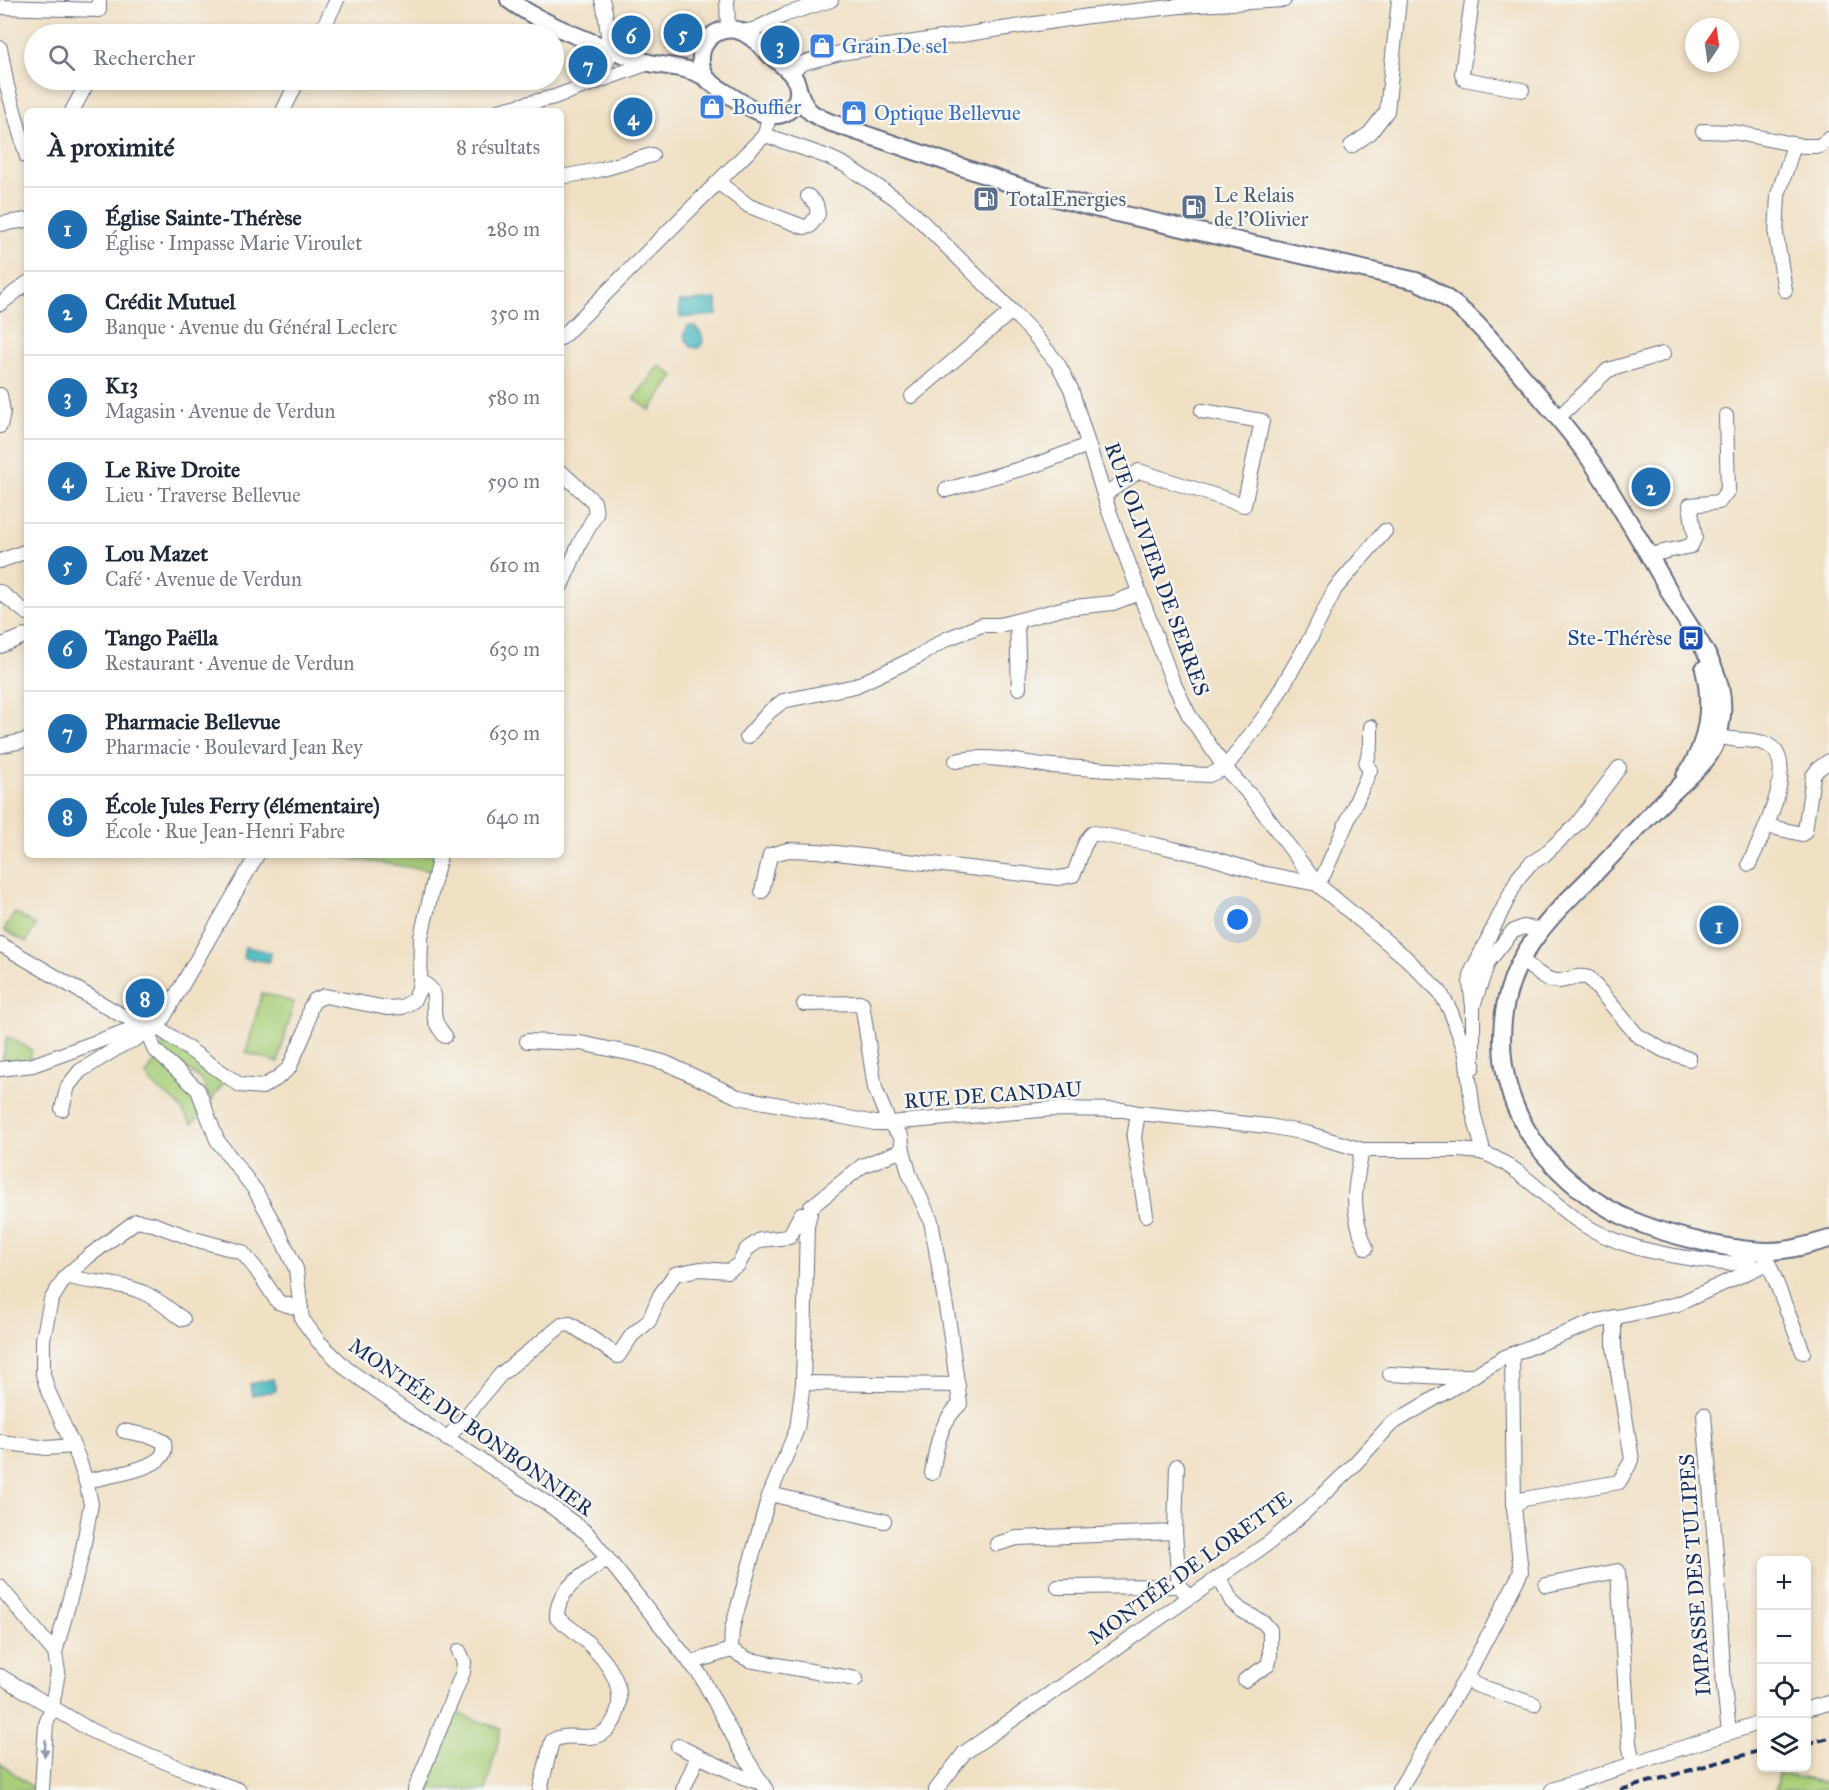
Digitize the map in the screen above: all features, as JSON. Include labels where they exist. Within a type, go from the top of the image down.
[{"type":"main road","points":[[509,0],[527,13],[549,24]]},
{"type":"main road","points":[[564,30],[650,63],[681,66],[706,77],[724,91],[762,113],[811,114],[857,133],[1069,202],[1342,263],[1424,285],[1450,298],[1464,310],[1558,418],[1597,469],[1708,655],[1717,674],[1722,707],[1711,735],[1712,753],[1705,762],[1672,793],[1540,930],[1521,959],[1507,998],[1503,1021],[1502,1054],[1512,1100],[1524,1125],[1541,1151],[1563,1174],[1590,1197],[1640,1224],[1763,1255],[1829,1239]]},
{"type":"main road","points":[[681,66],[700,53],[714,33],[735,31],[751,36],[795,79],[805,107],[811,114]]},
{"type":"main road","points":[[700,53],[700,63],[706,77]]},
{"type":"main road","points":[[778,114],[793,107],[799,92]]},
{"type":"street","points":[[0,7],[99,10],[99,0]]},
{"type":"street","points":[[325,24],[337,0]]},
{"type":"street","points":[[593,84],[604,71],[610,49],[602,0]]},
{"type":"street","points":[[727,0],[735,31],[756,29],[769,22],[831,0]]},
{"type":"street","points":[[789,72],[803,63],[840,52],[1077,17],[1181,6],[1284,0]]},
{"type":"street","points":[[1351,146],[1370,133],[1386,111],[1399,0]]},
{"type":"street","points":[[1472,0],[1462,74],[1464,79],[1522,90]]},
{"type":"street","points":[[766,52],[766,30],[769,22]]},
{"type":"street","points":[[0,48],[7,86],[23,126]]},
{"type":"street","points":[[510,108],[554,97],[650,63]]},
{"type":"street","points":[[74,108],[83,90]]},
{"type":"street","points":[[284,108],[293,90]]},
{"type":"street","points":[[564,335],[719,183],[765,135],[778,114]]},
{"type":"street","points":[[1703,131],[1754,135],[1794,145],[1819,146],[1829,140]]},
{"type":"street","name":"RUE OLIVIER DE SERRES","points":[[765,135],[836,161],[895,198],[1012,311],[1065,375],[1139,593],[1172,680],[1189,715],[1225,768],[1252,797],[1317,884],[1406,958],[1440,992],[1451,1012],[1466,1054],[1473,1112],[1482,1146],[1481,1152]]},
{"type":"street","points":[[1785,290],[1776,235],[1778,195],[1794,145]]},
{"type":"street","points":[[564,176],[599,170],[652,155]]},
{"type":"street","points":[[719,183],[749,206],[804,227],[810,226],[818,214],[816,204],[808,196]]},
{"type":"street","points":[[0,224],[24,220]]},
{"type":"street","points":[[0,304],[24,285]]},
{"type":"street","points":[[912,396],[1012,311]]},
{"type":"street","points":[[1558,418],[1608,370],[1663,354]]},
{"type":"street","points":[[0,395],[3,412],[0,426]]},
{"type":"street","points":[[1104,495],[1139,471],[1244,505],[1262,421],[1202,411]]},
{"type":"street","points":[[1649,555],[1691,546],[1695,537],[1690,505],[1719,501],[1728,490],[1726,416]]},
{"type":"street","points":[[946,490],[1038,464],[1088,445]]},
{"type":"street","points":[[564,475],[594,502],[596,514],[564,579]]},
{"type":"street","points":[[956,761],[970,758],[1009,758],[1048,766],[1209,775],[1225,768],[1267,713],[1335,590],[1384,531]]},
{"type":"street","points":[[0,561],[24,552]]},
{"type":"street","points":[[0,592],[24,611]]},
{"type":"street","points":[[747,736],[769,712],[783,701],[855,686],[917,657],[946,639],[982,625],[1000,625],[1065,608],[1113,603],[1139,593]]},
{"type":"street","points":[[1017,621],[1019,688]]},
{"type":"street","points":[[0,646],[24,636]]},
{"type":"street","points":[[762,891],[770,855],[788,850],[891,858],[1059,878],[1073,874],[1078,866],[1086,839],[1093,833],[1209,857],[1261,873],[1317,884],[1324,874],[1371,770],[1365,764],[1371,745],[1371,727]]},
{"type":"street","points":[[1711,735],[1768,744],[1778,756],[1780,787],[1767,826],[1749,864]]},
{"type":"street","points":[[0,746],[24,741]]},
{"type":"street","points":[[1767,826],[1802,834],[1805,831],[1804,825],[1814,776],[1818,769],[1829,760]]},
{"type":"street","points":[[1471,1090],[1474,1063],[1473,1006],[1470,983],[1472,972],[1518,878],[1530,864],[1544,855],[1577,824],[1619,768]]},
{"type":"street","points":[[62,1109],[68,1086],[80,1071],[122,1045],[136,1040],[162,1020],[255,858]]},
{"type":"street","points":[[0,944],[121,1015],[163,1031],[240,1085],[262,1087],[289,1068],[306,1030],[310,1008],[315,1000],[325,996],[387,1008],[402,1007],[413,1001],[420,981],[421,937],[439,858]]},
{"type":"street","points":[[1473,1006],[1488,962],[1512,932],[1523,927],[1540,930]]},
{"type":"street","points":[[1521,959],[1552,980],[1559,981],[1581,976],[1589,978],[1637,1035],[1663,1050],[1689,1059]]},
{"type":"street","points":[[420,981],[431,987],[436,999],[435,1021],[445,1036]]},
{"type":"street","points":[[527,1041],[580,1043],[638,1055],[666,1063],[738,1097],[875,1123],[890,1123],[875,1088],[862,1003],[804,1004]]},
{"type":"street","points":[[0,1069],[33,1065],[129,1030],[150,1027]]},
{"type":"street","name":"MONTÉE DU BONBONNIER","points":[[150,1027],[150,1038],[154,1048],[198,1090],[217,1140],[255,1190],[280,1235],[296,1269],[302,1319],[319,1342],[347,1369],[447,1439],[548,1504],[587,1533],[701,1677],[739,1747],[764,1787]]},
{"type":"street","name":"RUE DE CANDAU","points":[[890,1123],[1052,1109],[1124,1110],[1268,1126],[1306,1133],[1362,1150],[1481,1152]]},
{"type":"street","points":[[1138,1113],[1134,1138],[1146,1215]]},
{"type":"street","name":"RUE DE CANDAU","points":[[890,1123],[901,1136],[909,1173],[931,1221],[958,1385]]},
{"type":"street","points":[[731,1650],[732,1629],[770,1494],[797,1429],[803,1383],[807,1226],[811,1207],[862,1166],[903,1150]]},
{"type":"street","points":[[1362,1150],[1354,1191],[1356,1224],[1366,1248]]},
{"type":"street","points":[[1481,1152],[1510,1165],[1542,1194],[1580,1222],[1614,1242],[1650,1251],[1718,1262],[1733,1263],[1763,1255],[1803,1352]]},
{"type":"street","points":[[447,1439],[501,1374],[562,1325],[570,1324],[618,1356],[632,1335],[649,1320],[660,1295],[675,1274],[700,1269],[728,1270],[738,1265],[747,1250],[760,1240],[789,1237],[801,1214],[810,1214]]},
{"type":"street","points":[[54,1653],[82,1554],[91,1504],[86,1481],[43,1374],[43,1339],[51,1300],[66,1276],[88,1256],[136,1221],[153,1224],[194,1239],[242,1252],[278,1302],[301,1309]]},
{"type":"street","name":"MONTÉE DE LORETTE","points":[[936,1790],[964,1752],[1184,1591],[1219,1577],[1270,1542],[1351,1468],[1391,1424],[1512,1354],[1597,1321],[1678,1304],[1763,1255]]},
{"type":"street","points":[[66,1276],[84,1282],[146,1293],[183,1319]]},
{"type":"street","points":[[1514,1507],[1524,1498],[1619,1482],[1632,1460],[1614,1347],[1614,1317]]},
{"type":"street","points":[[1399,1790],[1467,1676],[1521,1572],[1514,1507],[1512,1354]]},
{"type":"street","points":[[1390,1374],[1471,1376]]},
{"type":"street","points":[[803,1383],[958,1385],[960,1404],[948,1415],[938,1438],[932,1473]]},
{"type":"street","name":"IMPASSE DES TULIPES","points":[[1704,1415],[1729,1732]]},
{"type":"street","points":[[86,1481],[144,1467],[161,1459],[165,1450],[164,1442],[154,1437],[124,1431]]},
{"type":"street","points":[[0,1442],[47,1448],[73,1446]]},
{"type":"street","points":[[1058,1587],[1184,1591],[1175,1532],[1177,1466]]},
{"type":"street","points":[[770,1494],[884,1521]]},
{"type":"street","points":[[997,1544],[1017,1538],[1175,1532]]},
{"type":"street","points":[[540,1790],[552,1741],[560,1736],[587,1737],[600,1734],[614,1722],[618,1710],[619,1699],[614,1677],[608,1664],[575,1631],[557,1618],[556,1610],[563,1594],[574,1581],[607,1559]]},
{"type":"street","points":[[1546,1585],[1618,1571],[1629,1743],[1633,1763]]},
{"type":"street","points":[[1219,1577],[1232,1602],[1264,1623],[1270,1630],[1268,1665],[1245,1680]]},
{"type":"street","points":[[0,1587],[54,1653],[58,1672],[52,1707],[46,1724],[42,1790]]},
{"type":"street","points":[[690,1663],[731,1650],[750,1660],[856,1679]]},
{"type":"street","points":[[415,1790],[463,1672],[464,1662],[459,1652]]},
{"type":"street","points":[[0,1676],[92,1731],[194,1774],[239,1790]]},
{"type":"street","points":[[1467,1676],[1476,1685],[1534,1704]]},
{"type":"street","points":[[1811,1707],[1829,1702]]},
{"type":"street","points":[[1552,1790],[1757,1723]]},
{"type":"street","points":[[678,1746],[764,1787]]},
{"type":"street","points":[[684,1790],[698,1756]]},
{"type":"green space","points":[[659,365],[674,376],[650,410],[634,399]]},
{"type":"green space","points":[[346,858],[436,858],[434,871]]},
{"type":"green space","points":[[15,913],[36,925],[26,942],[4,930]]},
{"type":"green space","points":[[262,993],[294,1002],[278,1062],[246,1053]]},
{"type":"green space","points":[[162,1035],[225,1081],[211,1101],[202,1080],[162,1051]]},
{"type":"green space","points":[[7,1037],[32,1050],[29,1062],[2,1063]]},
{"type":"green space","points":[[156,1060],[194,1090],[205,1110],[192,1124],[177,1103],[153,1085],[146,1075]]},
{"type":"green space","points":[[448,1710],[501,1729],[486,1790],[419,1790]]},
{"type":"green space","points":[[0,1763],[33,1788],[32,1790],[0,1790]]},
{"type":"green space","points":[[1779,1774],[1829,1783],[1829,1790],[1776,1790]]},
{"type":"water","points":[[717,299],[717,315],[680,318],[679,302]]},
{"type":"water","points":[[688,326],[694,326],[701,333],[703,342],[699,348],[691,347],[686,340],[684,334]]},
{"type":"water","points":[[245,947],[271,952],[269,962],[243,958]]},
{"type":"water","points":[[273,1379],[276,1391],[252,1395],[250,1384]]},
{"type":"railway","points":[[1811,1743],[1829,1738]]},
{"type":"railway","points":[[1620,1790],[1757,1751]]},
{"type":"place","name":"Lou Mazet","points":[[683,33]]},
{"type":"place","name":"Tango Paëlla","points":[[631,35]]},
{"type":"place","name":"K13","points":[[780,45]]},
{"type":"place","name":"Grain De sel","points":[[822,46]]},
{"type":"place","name":"Pharmacie Bellevue","points":[[588,65]]},
{"type":"place","name":"Bouffier","points":[[712,107]]},
{"type":"place","name":"Optique Bellevue","points":[[854,113]]},
{"type":"place","name":"Le Rive Droite","points":[[633,117]]},
{"type":"place","name":"TotalEnergies","points":[[986,199]]},
{"type":"place","name":"Le Relais de l'Olivier","points":[[1194,207]]},
{"type":"place","name":"Crédit Mutuel","points":[[1651,487]]},
{"type":"place","name":"Ste-Thérèse","points":[[1691,638]]},
{"type":"place","name":"Église Sainte-Thérèse","points":[[1719,925]]},
{"type":"place","name":"École Jules Ferry (élémentaire)","points":[[145,998]]}]
